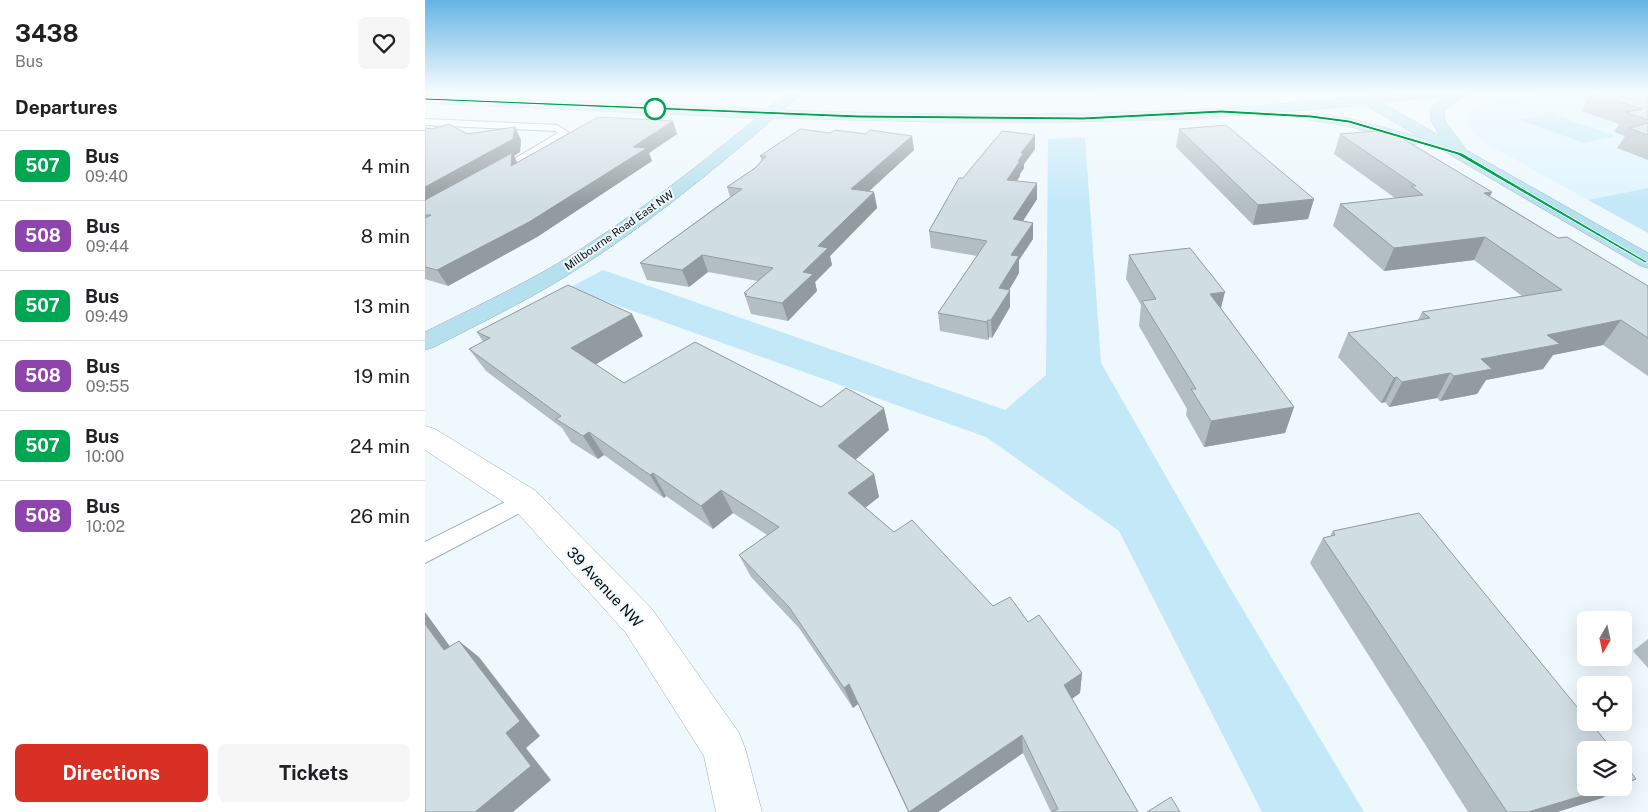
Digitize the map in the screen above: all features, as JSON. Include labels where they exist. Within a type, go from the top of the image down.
[{"type":"street","name":"Millbourne Road East NW","points":[[425,342],[563,270],[645,214],[750,130]]},
{"type":"street","points":[[1376,130],[1460,154]]},
{"type":"street","points":[[1418,130],[1648,262]]},
{"type":"street","points":[[1443,130],[1460,154]]},
{"type":"street","name":"39 Avenue NW","points":[[425,436],[525,500],[639,621],[724,748],[739,812]]},
{"type":"lane","points":[[485,180],[562,136],[563,132],[560,130]]},
{"type":"lane","points":[[425,553],[525,500]]},
{"type":"shaded area","points":[[1548,130],[1598,130],[1615,136],[1584,143]]},
{"type":"shaded area","points":[[1648,130],[1648,188],[1588,200],[1487,144],[1472,131]]},
{"type":"shaded area","points":[[1085,137],[1101,363],[1227,583],[1364,812],[1262,812],[1119,531],[986,437],[569,288],[603,270],[1005,410],[1046,375],[1048,139]]},
{"type":"shaded area","points":[[1648,188],[1648,233],[1588,200]]},
{"type":"building","points":[[425,130],[460,130],[467,134],[495,130],[515,130],[513,139],[425,187]]},
{"type":"building","points":[[575,130],[659,130],[633,147],[647,148],[529,222],[437,270],[425,267],[425,218],[431,215],[425,215],[425,200],[512,153],[511,166]]},
{"type":"building","points":[[799,130],[830,133],[835,130],[866,134],[870,130],[912,136],[851,189],[874,192],[818,246],[828,248],[803,272],[813,274],[782,303],[745,296],[747,294],[744,293],[773,268],[702,255],[682,270],[640,263],[742,189],[727,187],[755,168],[766,156],[760,156]]},
{"type":"building","points":[[1180,130],[1232,130],[1314,199],[1258,205]]},
{"type":"building","points":[[1388,130],[1492,192],[1484,193],[1558,238],[1567,237],[1648,286],[1648,338],[1621,320],[1547,335],[1560,344],[1481,359],[1492,369],[1454,376],[1450,373],[1402,382],[1397,377],[1394,378],[1348,333],[1430,318],[1422,312],[1562,290],[1485,237],[1394,248],[1340,204],[1423,195],[1411,186],[1416,186],[1340,134]]},
{"type":"building","points":[[1634,130],[1648,130],[1648,135]]},
{"type":"building","points":[[1002,131],[1035,135],[1021,153],[1024,153],[1007,180],[1037,183],[1013,219],[1033,223],[1011,255],[1019,256],[999,288],[1010,290],[991,320],[987,322],[938,313],[987,241],[929,231],[959,178],[963,178]]},
{"type":"building","points":[[1190,248],[1225,292],[1210,294],[1294,407],[1211,421],[1191,389],[1196,389],[1142,301],[1156,299],[1129,255]]},
{"type":"building","points":[[568,285],[632,314],[571,348],[624,383],[695,342],[821,407],[846,388],[884,408],[838,446],[874,474],[848,493],[894,532],[912,520],[993,606],[1010,597],[1028,622],[1039,615],[1082,673],[1064,685],[1138,812],[1052,812],[1058,809],[1022,735],[909,812],[849,684],[844,688],[789,607],[739,555],[779,527],[721,490],[701,506],[653,473],[650,475],[589,432],[583,436],[556,419],[561,416],[469,349],[490,338],[477,332]]},
{"type":"building","points":[[1419,513],[1577,707],[1577,731],[1597,731],[1606,741],[1577,741],[1577,796],[1581,796],[1528,812],[1507,812],[1323,538],[1335,535],[1333,531]]},
{"type":"building","points":[[425,624],[444,650],[459,641],[520,721],[506,733],[531,766],[475,812],[425,812]]},
{"type":"building","points":[[1171,797],[1180,812],[1147,812]]},
{"type":"bus line","name":"507","points":[[1379,130],[1460,154],[1648,262]]}]
